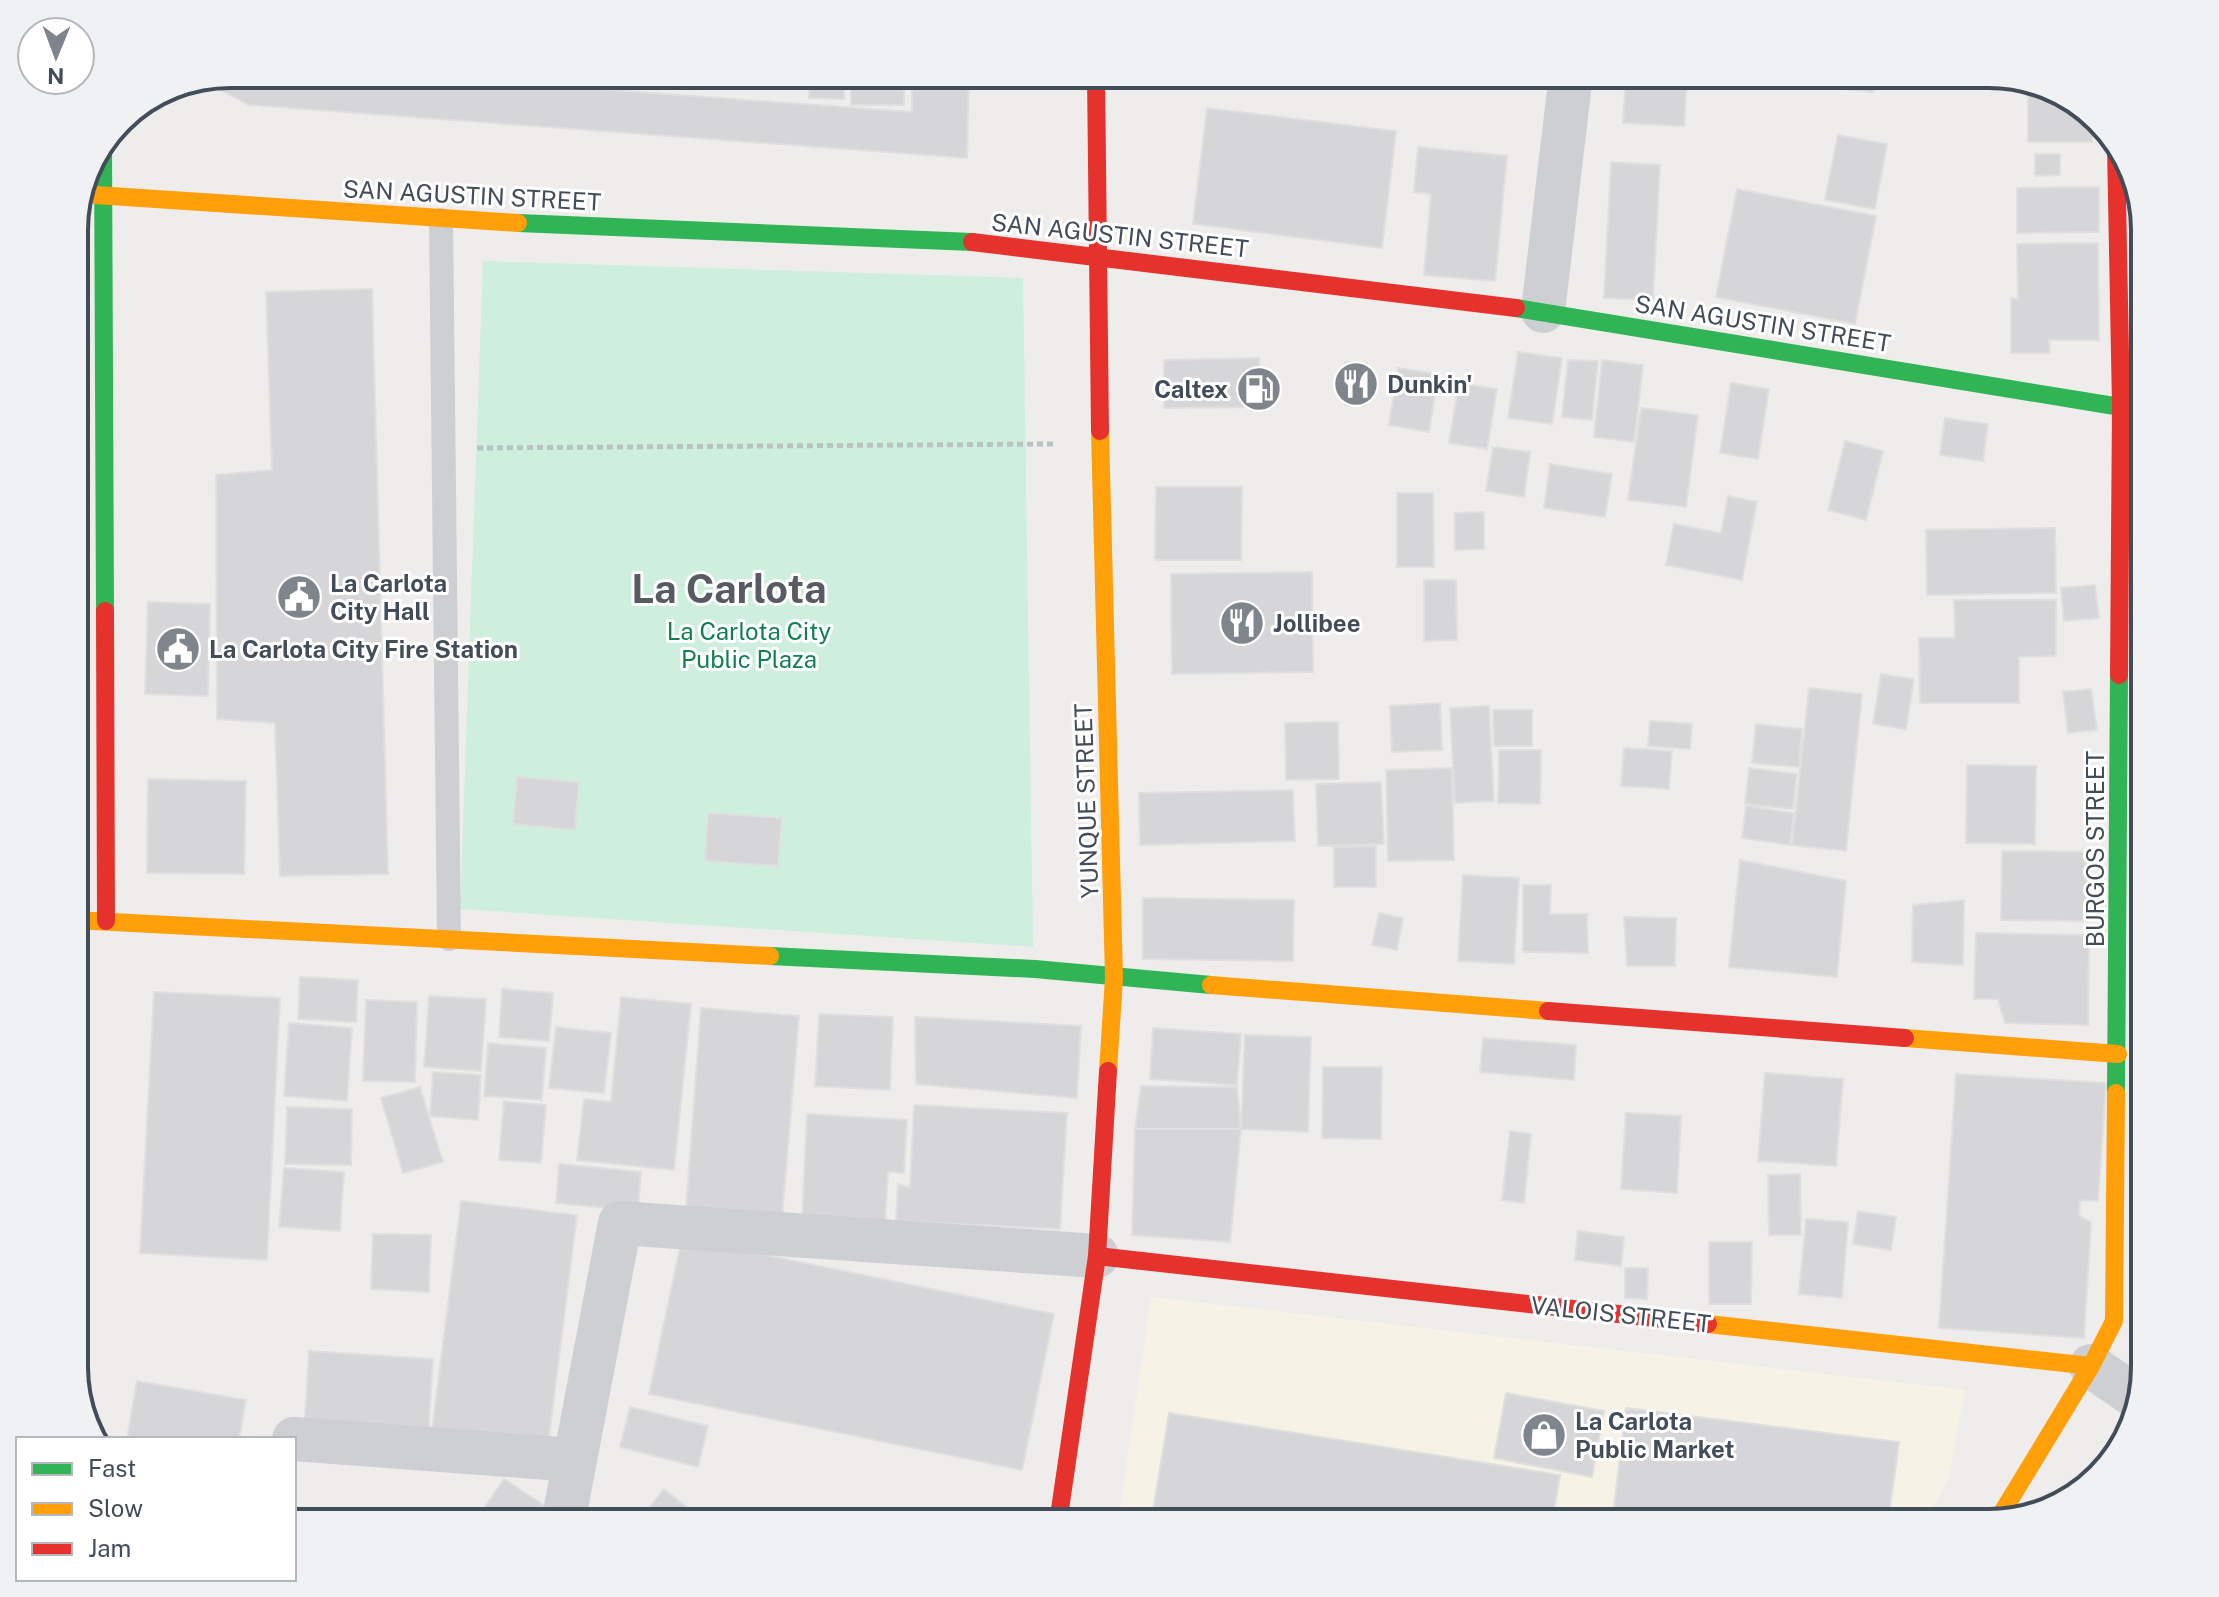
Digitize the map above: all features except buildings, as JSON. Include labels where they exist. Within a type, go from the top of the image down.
[{"type":"street","name":"YUNQUE STREET","points":[[1060,1509],[1097,1256],[1114,978],[1100,444],[1096,88]]},
{"type":"street","points":[[1543,311],[1569,88]]},
{"type":"street","points":[[103,166],[106,921]]},
{"type":"street","name":"BURGOS STREET","points":[[2005,1508],[2091,1366],[2114,1321],[2121,405],[2116,168]]},
{"type":"street","name":"SAN AGUSTIN STREET","points":[[93,195],[441,220],[972,242],[1098,255],[1543,311],[2131,408]]},
{"type":"street","points":[[88,920],[1035,969],[1114,978],[2118,1054]]},
{"type":"street","points":[[566,1509],[620,1223],[1097,1256]]},
{"type":"street","name":"VALOIS STREET","points":[[1097,1256],[2091,1366],[2129,1392]]},
{"type":"street","points":[[296,1440],[575,1460]]},
{"type":"lane","points":[[441,220],[449,939]]},
{"type":"path","points":[[444,449],[1100,444]]},
{"type":"shaded area","name":"La Carlota Public Market","points":[[1151,1297],[1965,1390],[1948,1481],[1931,1509],[1120,1509]]},
{"type":"green space","name":"La Carlota City Public Plaza","points":[[483,261],[1023,278],[1033,947],[460,909]]},
{"type":"traffic: fast","points":[[103,167],[105,611]]},
{"type":"traffic: fast","points":[[518,223],[972,242]]},
{"type":"traffic: fast","points":[[1516,308],[2131,409]]},
{"type":"traffic: fast","points":[[2116,1093],[2119,675]]},
{"type":"traffic: fast","points":[[770,956],[1035,969],[1211,985]]},
{"type":"traffic: slow","points":[[93,195],[518,223]]},
{"type":"traffic: slow","points":[[1100,431],[1114,978],[1108,1071]]},
{"type":"traffic: slow","points":[[88,921],[770,956]]},
{"type":"traffic: slow","points":[[1211,985],[1548,1011]]},
{"type":"traffic: slow","points":[[1905,1038],[2118,1054]]},
{"type":"traffic: slow","points":[[2005,1508],[2091,1366],[2114,1321],[2116,1093]]},
{"type":"traffic: slow","points":[[1708,1324],[2091,1366]]},
{"type":"traffic: jam","points":[[1096,88],[1100,431]]},
{"type":"traffic: jam","points":[[2116,168],[2121,405],[2119,675]]},
{"type":"traffic: jam","points":[[972,242],[1516,308]]},
{"type":"traffic: jam","points":[[105,611],[106,921]]},
{"type":"traffic: jam","points":[[1548,1011],[1905,1038]]},
{"type":"traffic: jam","points":[[1060,1509],[1097,1256],[1108,1071]]},
{"type":"traffic: jam","points":[[1097,1256],[1708,1324]]},
{"type":"place","name":"Dunkin'","points":[[1356,384]]},
{"type":"place","name":"Caltex","points":[[1259,389]]},
{"type":"place","name":"La Carlota City Hall","points":[[299,597]]},
{"type":"place","name":"Jollibee","points":[[1242,623]]},
{"type":"place","name":"La Carlota City Fire Station","points":[[178,649]]},
{"type":"place","name":"La Carlota Public Market","points":[[1544,1435]]},
{"type":"district","name":"La Carlota","points":[[729,588]]}]
